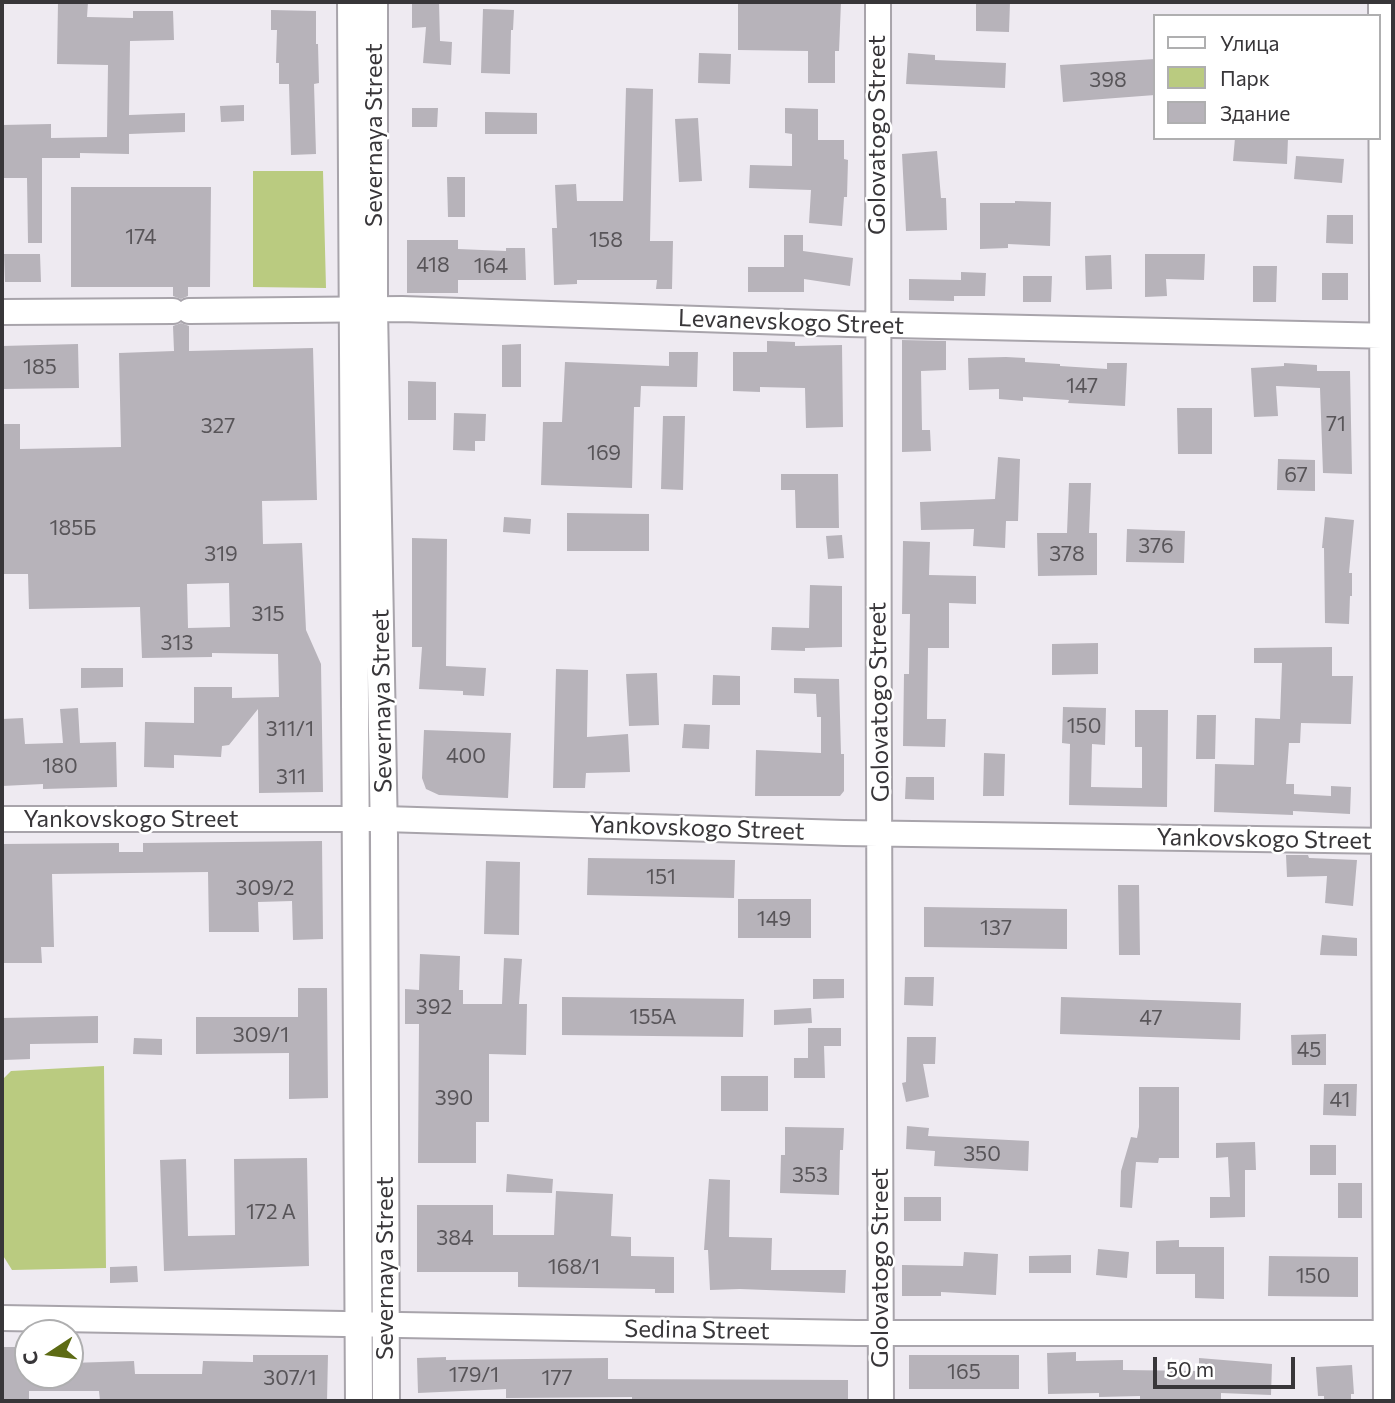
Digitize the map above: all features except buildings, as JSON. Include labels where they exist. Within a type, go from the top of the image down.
[{"type":"main road","name":"Severnaya Street","points":[[351,2],[384,818],[386,1401]]},
{"type":"main road","name":"Severnaya Street","points":[[359,1401],[357,818],[363,309],[374,2]]},
{"type":"street","name":"Golovatogo Street","points":[[878,2],[876,324],[881,834],[891,1333],[881,1401]]},
{"type":"street","points":[[1381,2],[1388,336],[1390,841],[1389,1333],[1386,1401]]},
{"type":"street","name":"Levanevskogo Street","points":[[2,312],[363,309],[1388,336]]},
{"type":"street","name":"Yankovskogo Street","points":[[2,819],[384,818],[881,834],[1390,841]]},
{"type":"street","name":"Sedina Street","points":[[2,1318],[358,1320],[891,1333],[1389,1333]]},
{"type":"green space","points":[[253,171],[323,171],[326,288],[253,287]]},
{"type":"green space","points":[[104,1066],[106,1268],[12,1270],[2,1254],[2,1080],[11,1071]]}]
